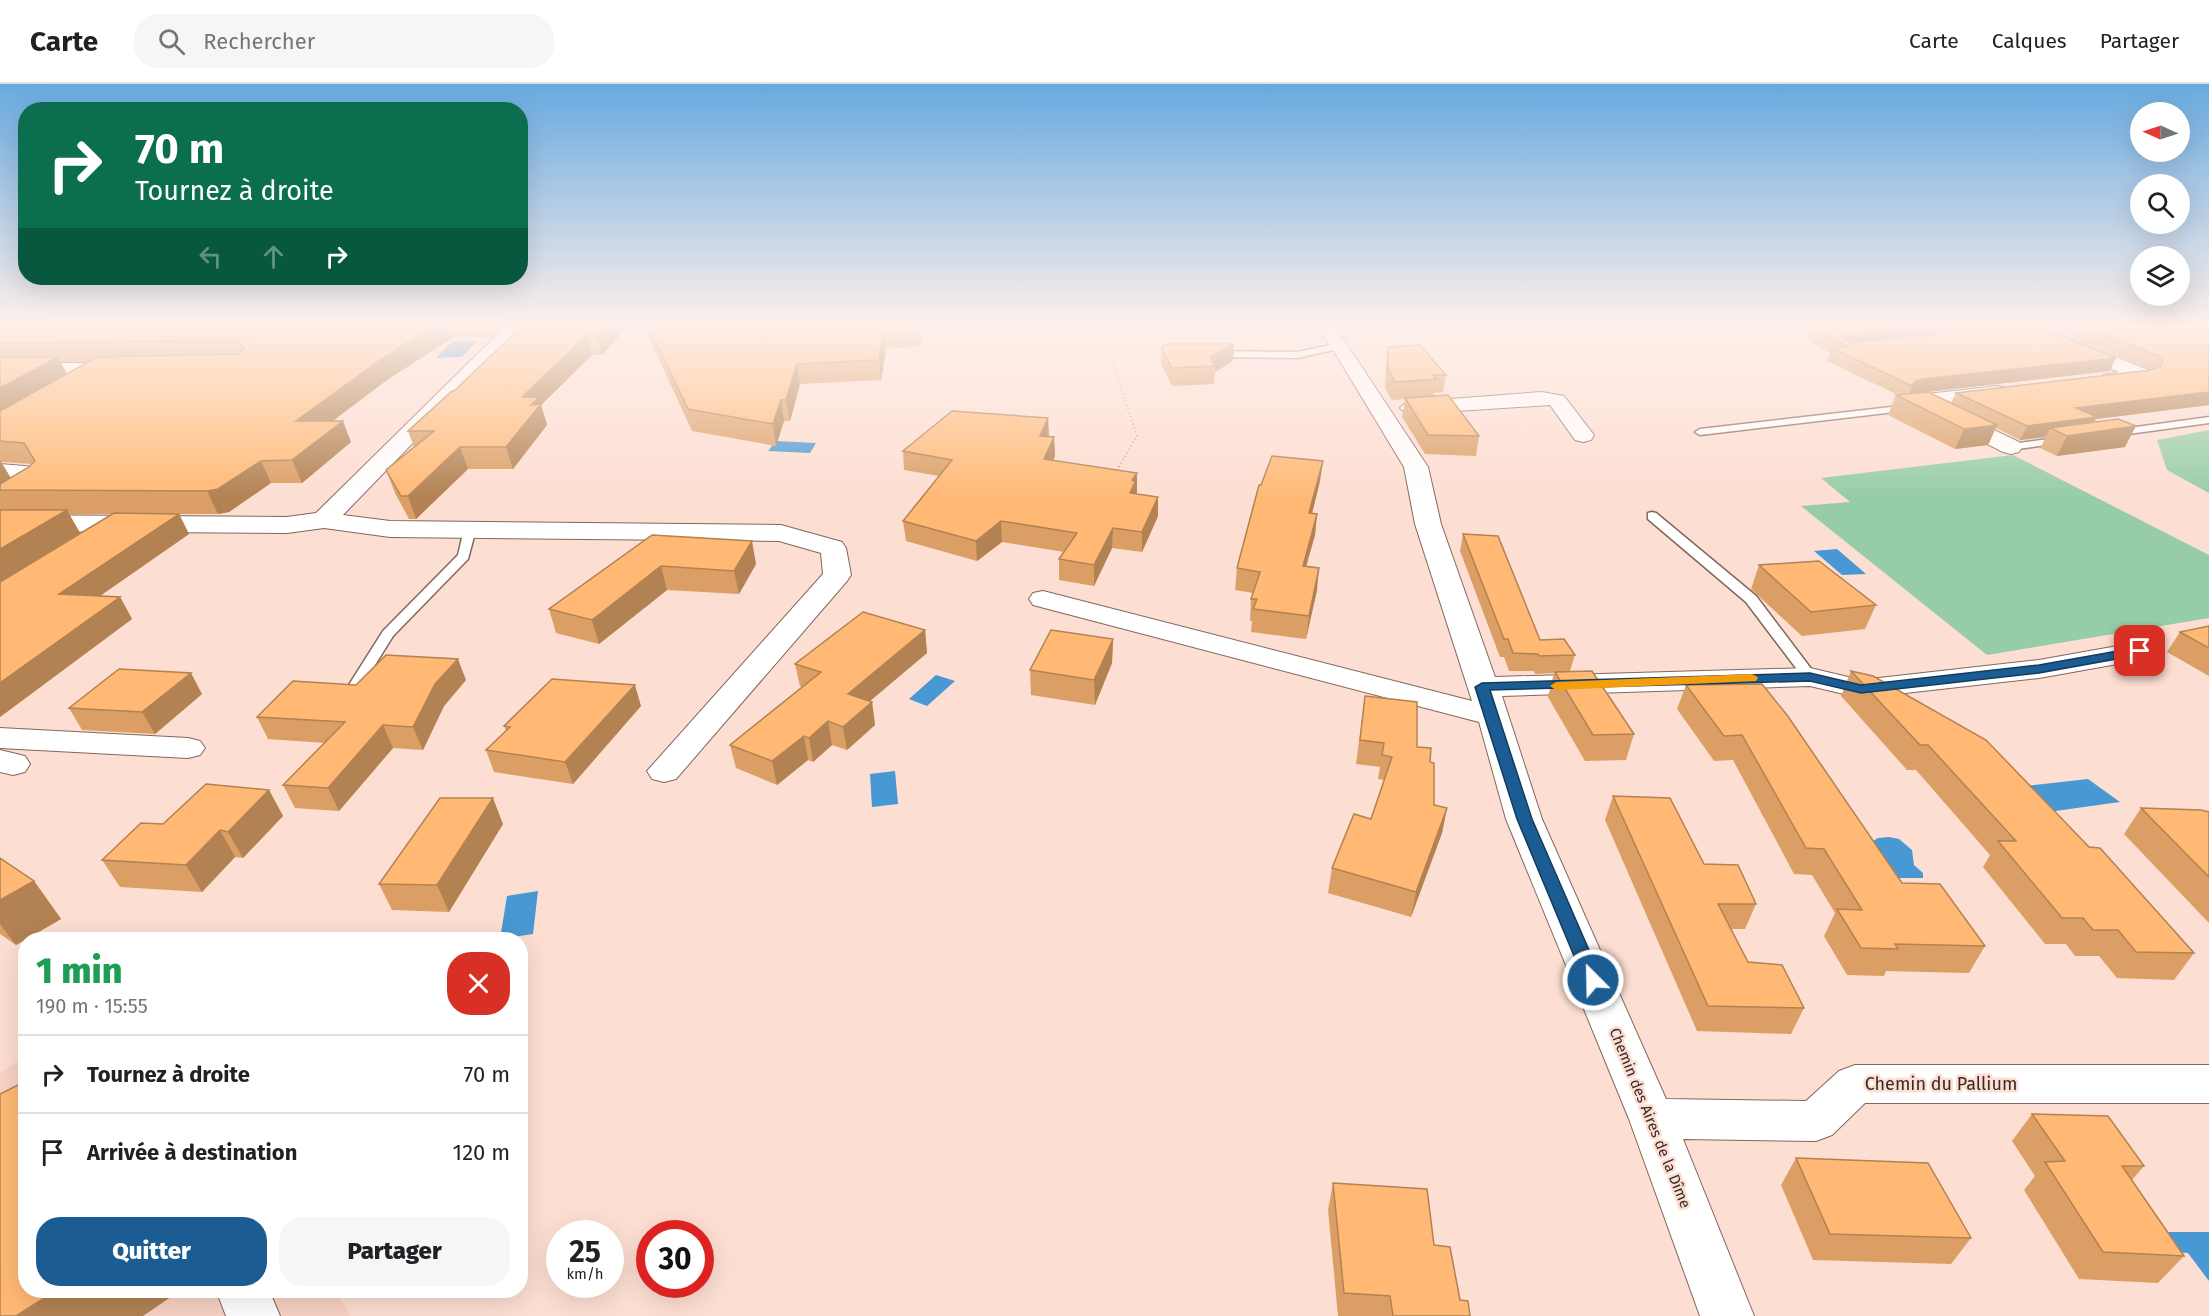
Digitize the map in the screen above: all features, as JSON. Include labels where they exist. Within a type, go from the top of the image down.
[{"type":"street","points":[[71,386],[77,382]]},
{"type":"street","points":[[324,520],[462,382]]},
{"type":"street","name":"Chemin des Aires de la Dîme","points":[[1362,382],[1416,467],[1428,524],[1524,819],[1652,1119],[1727,1316]]},
{"type":"street","points":[[2011,447],[1918,401],[2013,390]]},
{"type":"street","points":[[1380,410],[1542,398],[1557,400],[1583,435]]},
{"type":"street","points":[[0,471],[28,472],[33,483],[0,502]]},
{"type":"street","points":[[0,523],[288,525],[324,520],[390,529],[781,533],[833,548],[837,575],[664,771]]},
{"type":"street","points":[[79,548],[118,524]]},
{"type":"street","points":[[1043,599],[1487,701],[1810,677],[1861,689],[2039,669],[2140,651]]},
{"type":"street","points":[[4,754],[188,748]]},
{"type":"street","name":"Chemin du Pallium","points":[[1652,1119],[1816,1121],[1855,1084],[2209,1084]]},
{"type":"street","points":[[245,1298],[253,1316]]},
{"type":"lane","points":[[1700,432],[1927,406]]},
{"type":"lane","points":[[2104,435],[2209,420]]},
{"type":"lane","points":[[2011,447],[2069,439]]},
{"type":"lane","points":[[1652,516],[1751,599],[1810,677]]},
{"type":"lane","points":[[347,699],[388,634],[464,556],[470,529]]},
{"type":"path","points":[[1113,477],[1137,436],[1119,382]]},
{"type":"shaded area","points":[[18,1061],[18,1298],[339,1298],[351,1316],[0,1316],[0,1073]]},
{"type":"green space","points":[[2209,430],[2209,493],[2167,470],[2157,440]]},
{"type":"green space","points":[[2013,455],[2209,555],[2209,618],[1987,655],[1801,506],[1850,502],[1821,478]]},
{"type":"water","points":[[776,441],[816,443],[810,453],[768,451]]},
{"type":"water","points":[[1837,549],[1866,574],[1842,575],[1814,551]]},
{"type":"water","points":[[936,675],[955,681],[927,706],[909,699]]},
{"type":"water","points":[[895,771],[898,804],[872,807],[870,774]]},
{"type":"water","points":[[2088,779],[2120,802],[2055,811],[2025,786]]},
{"type":"water","points":[[1889,837],[1899,839],[1912,850],[1914,865],[1923,873],[1923,878],[1898,878],[1873,841]]},
{"type":"water","points":[[538,891],[533,934],[501,932],[507,896]]},
{"type":"water","points":[[2161,1232],[2209,1232],[2209,1281],[2188,1253],[2175,1252]]},
{"type":"building","points":[[0,382],[10,382],[0,388]]},
{"type":"building","points":[[51,382],[349,382],[296,421],[343,421],[292,460],[261,461],[218,489],[207,491],[0,490],[0,484],[35,461],[24,443],[0,441],[0,411]]},
{"type":"building","points":[[463,382],[537,382],[522,397],[539,397],[531,405],[541,404],[506,447],[460,447],[408,496],[401,496],[386,470],[434,431],[408,431]]},
{"type":"building","points":[[675,382],[791,382],[786,400],[781,400],[773,424],[688,409]]},
{"type":"building","points":[[2045,382],[2209,382],[2209,392],[2076,408],[2097,417],[2027,426],[1956,393]]},
{"type":"building","points":[[1928,392],[1997,425],[1964,429],[1896,395]]},
{"type":"building","points":[[1448,395],[1479,436],[1428,435],[1405,398]]},
{"type":"building","points":[[952,411],[1048,418],[1040,436],[1054,437],[1044,459],[1137,473],[1132,480],[1135,482],[1130,493],[1158,497],[1142,532],[1113,528],[1094,565],[1059,559],[1077,533],[1001,521],[976,541],[903,521],[952,460],[903,451]]},
{"type":"building","points":[[2118,419],[2136,426],[2067,436],[2050,428]]},
{"type":"building","points":[[1272,456],[1323,461],[1309,513],[1317,514],[1303,566],[1319,568],[1309,616],[1253,609],[1257,599],[1251,599],[1260,572],[1237,568],[1259,485],[1261,485]]},
{"type":"building","points":[[0,510],[67,510],[0,549]]},
{"type":"building","points":[[114,513],[179,514],[59,594],[120,597],[0,683],[0,582]]},
{"type":"building","points":[[1463,534],[1498,536],[1540,640],[1564,639],[1575,655],[1539,656],[1538,654],[1513,653],[1508,639],[1504,639]]},
{"type":"building","points":[[652,535],[752,541],[734,571],[661,566],[592,620],[549,609]]},
{"type":"building","points":[[1819,561],[1876,605],[1811,612],[1759,565]]},
{"type":"building","points":[[863,612],[925,630],[848,694],[872,702],[843,727],[828,721],[809,738],[804,736],[772,761],[730,745],[821,672],[795,664]]},
{"type":"building","points":[[2209,626],[2209,648],[2180,632]]},
{"type":"building","points":[[1051,630],[1113,639],[1094,680],[1030,670]]},
{"type":"building","points":[[386,655],[458,659],[435,684],[413,727],[383,725],[328,788],[283,785],[345,722],[257,717],[293,681],[356,685]]},
{"type":"building","points":[[119,669],[191,673],[142,712],[69,708]]},
{"type":"building","points":[[1592,671],[1634,734],[1593,735],[1555,672]]},
{"type":"building","points":[[1851,671],[1873,676],[1986,740],[2089,847],[2100,848],[2194,953],[2136,952],[2118,930],[2093,930],[2083,918],[2062,918],[1998,841],[2016,841],[1928,745],[1920,745]]},
{"type":"building","points":[[552,679],[635,685],[565,762],[486,750],[510,727],[504,726]]},
{"type":"building","points":[[1762,684],[1787,715],[1902,883],[1940,884],[1985,946],[1895,944],[1898,949],[1861,948],[1837,909],[1862,910],[1824,849],[1806,848],[1742,735],[1724,736],[1686,685]]},
{"type":"building","points":[[1365,696],[1417,702],[1417,747],[1431,748],[1430,762],[1434,763],[1434,805],[1447,808],[1416,892],[1332,868],[1354,814],[1371,819],[1392,757],[1382,755],[1384,743],[1360,740]]},
{"type":"building","points":[[206,784],[269,790],[228,832],[220,830],[186,865],[102,860],[141,823],[163,824]]},
{"type":"building","points":[[1613,796],[1670,798],[1704,864],[1738,865],[1756,904],[1718,904],[1748,962],[1782,965],[1804,1008],[1708,1006]]},
{"type":"building","points":[[440,798],[493,798],[437,885],[379,884]]},
{"type":"building","points":[[2141,808],[2209,812],[2209,877]]},
{"type":"building","points":[[0,858],[34,881],[0,900]]},
{"type":"building","points":[[18,1085],[18,1298],[44,1298],[16,1316],[0,1316],[0,1094]]},
{"type":"building","points":[[2032,1114],[2108,1116],[2144,1166],[2122,1166],[2184,1256],[2103,1252],[2045,1162],[2065,1161]]},
{"type":"building","points":[[1796,1158],[1928,1163],[1971,1238],[1830,1234]]},
{"type":"building","points":[[1333,1183],[1427,1189],[1434,1245],[1450,1247],[1460,1300],[1468,1301],[1470,1316],[1393,1316],[1390,1296],[1344,1293]]},
{"type":"slow traffic","points":[[1556,686],[1752,678]]},
{"type":"route","points":[[1593,980],[1524,819],[1482,687],[1810,677],[1861,689],[2039,669],[2140,651]]}]
